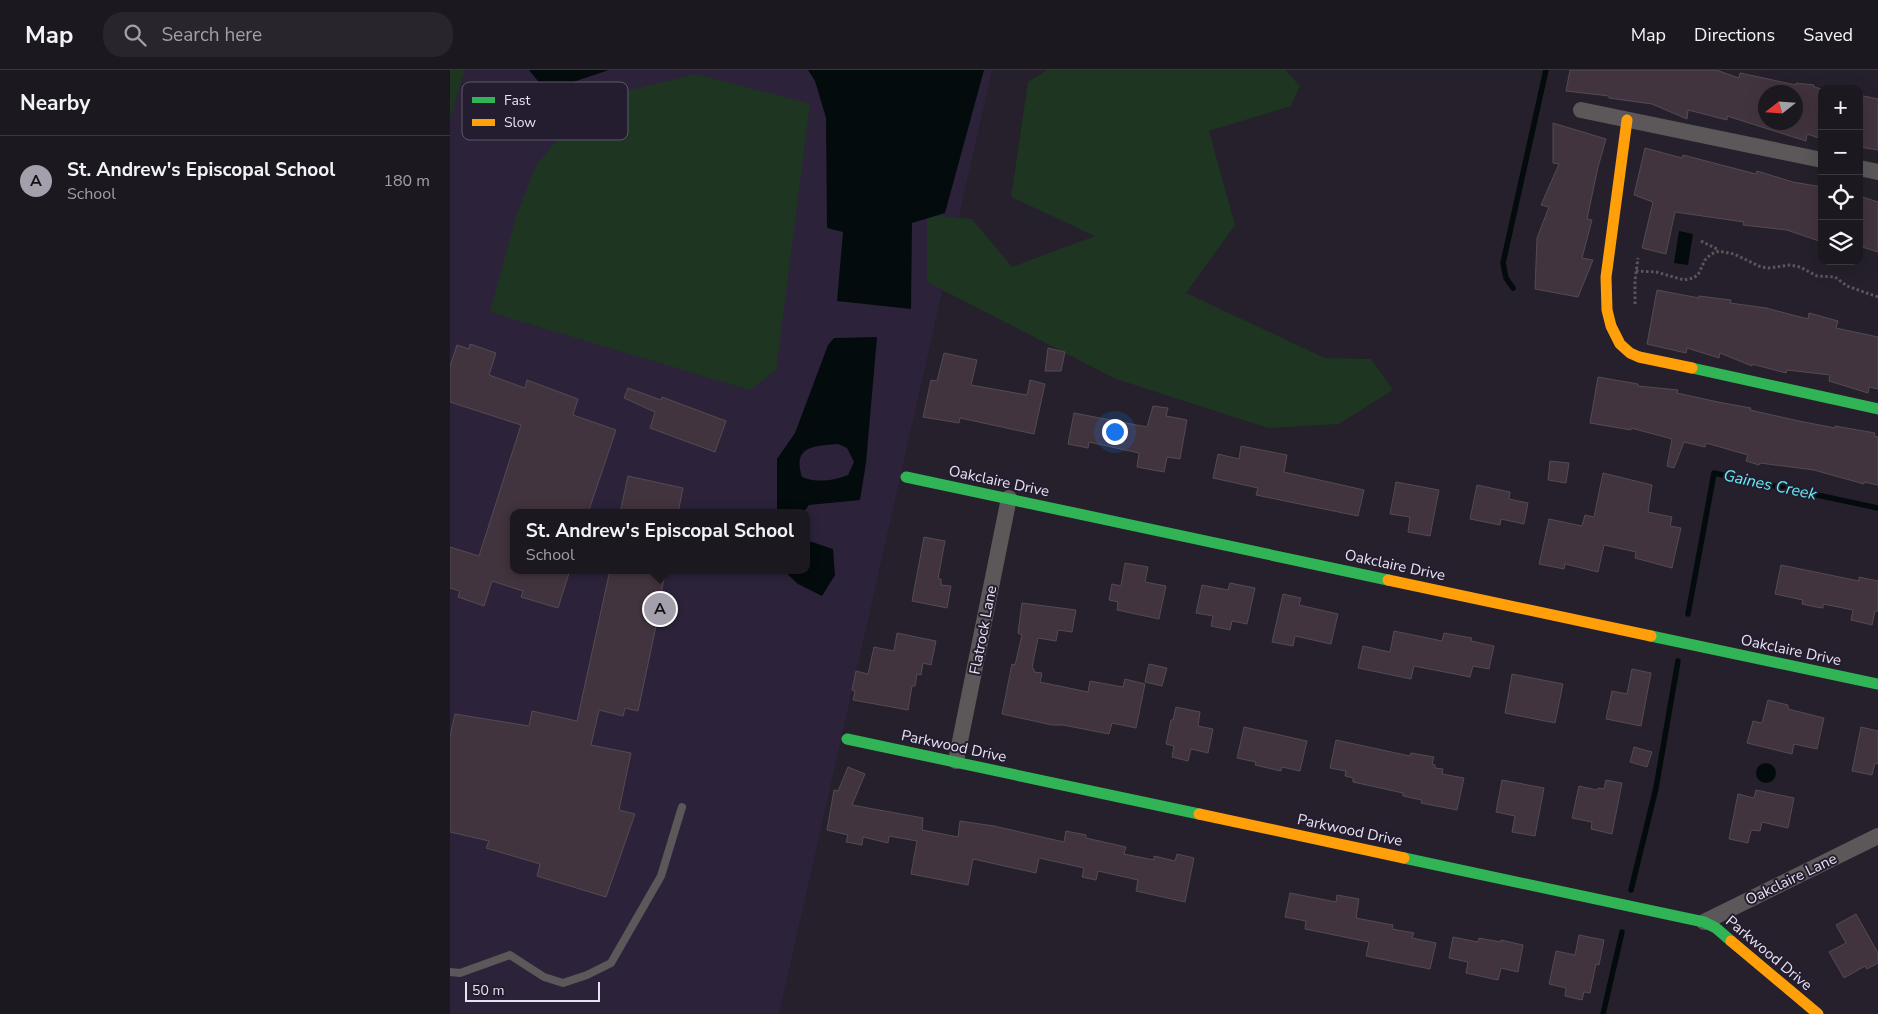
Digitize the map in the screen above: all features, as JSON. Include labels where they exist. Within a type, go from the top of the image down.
[{"type":"street","points":[[1581,110],[1818,159]]},
{"type":"street","points":[[1627,120],[1606,288],[1608,310],[1613,330],[1619,343],[1627,352],[1639,357],[1878,409]]},
{"type":"street","points":[[1863,169],[1878,172]]},
{"type":"street","name":"Oakclaire Drive","points":[[906,477],[1878,684]]},
{"type":"street","name":"Flatrock Lane","points":[[956,761],[1009,498]]},
{"type":"street","name":"Parkwood Drive","points":[[847,739],[1704,922],[1716,928],[1818,1014]]},
{"type":"street","name":"Oakclaire Lane","points":[[1704,922],[1878,836]]},
{"type":"lane","points":[[450,972],[460,973],[510,955],[544,977],[563,983],[587,975],[611,963],[661,876],[682,807]]},
{"type":"path","points":[[1701,241],[1720,251],[1734,254],[1761,268],[1790,265],[1800,267],[1817,276],[1835,277],[1846,286],[1878,297]]},
{"type":"path","points":[[1636,271],[1656,272],[1684,280],[1693,278],[1698,275],[1705,260],[1711,254],[1720,251]]},
{"type":"path","points":[[1635,304],[1638,258]]},
{"type":"shaded area","points":[[450,70],[992,70],[779,1014],[450,1014]]},
{"type":"shaded area","points":[[529,70],[609,70],[573,82],[539,82]]},
{"type":"shaded area","points":[[808,70],[984,70],[945,213],[912,223],[911,309],[837,301],[843,232],[827,228],[826,118],[815,81]]},
{"type":"shaded area","points":[[1679,231],[1693,234],[1688,265],[1674,263]]},
{"type":"shaded area","points":[[877,337],[866,463],[860,500],[809,505],[806,509],[777,509],[777,459],[795,433],[828,345],[834,338]],"holes":[[[838,444],[847,448],[854,462],[848,475],[837,479],[807,479],[802,477],[800,467],[800,459],[807,450],[813,447]]]},
{"type":"shaded area","points":[[810,541],[833,549],[835,575],[822,596],[798,584],[787,574],[810,574]]},
{"type":"shaded area","points":[[1766,763],[1773,766],[1776,773],[1773,780],[1766,783],[1759,780],[1756,773],[1759,766]]},
{"type":"green space","points":[[450,70],[465,70],[450,118]]},
{"type":"green space","points":[[1047,70],[1285,70],[1300,86],[1291,106],[1209,131],[1235,225],[1186,293],[1325,358],[1371,359],[1393,390],[1339,424],[1268,428],[1116,379],[927,282],[927,215],[972,219],[1012,267],[1095,236],[1011,197],[1028,82]]},
{"type":"green space","points":[[696,74],[810,104],[776,370],[750,390],[490,312],[516,216],[537,164],[557,140],[628,140],[628,90]]},
{"type":"building","points":[[1570,70],[1716,70],[1739,78],[1740,73],[1796,85],[1758,85],[1758,126],[1727,116],[1727,120],[1688,110],[1687,119],[1652,104],[1609,98],[1609,96],[1566,91]]},
{"type":"building","points":[[1796,83],[1814,85],[1814,87],[1818,88],[1818,138],[1807,134],[1806,141],[1771,130],[1803,130],[1803,85],[1796,85]]},
{"type":"building","points":[[1863,96],[1878,99],[1878,150],[1863,148]]},
{"type":"building","points":[[1553,123],[1606,139],[1587,219],[1592,220],[1582,258],[1593,260],[1578,297],[1535,289],[1537,238],[1549,207],[1541,205],[1559,164],[1553,163]]},
{"type":"building","points":[[1645,148],[1682,158],[1683,155],[1756,174],[1757,171],[1793,182],[1818,186],[1818,241],[1787,230],[1743,225],[1744,222],[1675,212],[1666,254],[1642,248],[1653,202],[1634,195]]},
{"type":"building","points":[[1863,197],[1878,202],[1878,252],[1863,247]]},
{"type":"building","points":[[1657,290],[1699,298],[1699,296],[1731,300],[1730,303],[1766,308],[1808,319],[1809,313],[1838,321],[1836,328],[1878,337],[1878,389],[1869,387],[1868,393],[1829,381],[1830,375],[1787,370],[1786,373],[1752,364],[1752,366],[1720,353],[1719,358],[1687,348],[1686,353],[1647,344]]},
{"type":"building","points":[[470,344],[496,353],[489,375],[525,388],[527,380],[578,399],[573,415],[616,430],[589,509],[510,509],[510,574],[569,574],[558,608],[521,597],[523,591],[492,581],[484,606],[458,597],[460,591],[450,588],[450,547],[479,556],[521,425],[450,402],[450,366],[457,345],[469,349]]},
{"type":"building","points":[[1048,348],[1065,352],[1061,371],[1045,371]]},
{"type":"building","points":[[944,353],[977,360],[971,385],[1027,395],[1030,380],[1045,384],[1034,434],[960,418],[959,423],[923,417],[931,380],[937,381]]},
{"type":"building","points":[[1598,377],[1638,384],[1638,386],[1678,390],[1677,393],[1751,408],[1750,410],[1799,421],[1875,433],[1874,436],[1878,437],[1878,485],[1864,482],[1864,484],[1814,470],[1760,463],[1759,465],[1746,461],[1748,455],[1706,443],[1705,447],[1684,442],[1674,468],[1667,466],[1672,439],[1631,428],[1631,430],[1590,423]]},
{"type":"building","points":[[628,388],[661,400],[662,397],[726,421],[715,452],[650,428],[655,412],[624,398]]},
{"type":"building","points":[[1153,406],[1168,408],[1166,416],[1187,420],[1180,459],[1167,457],[1164,472],[1137,467],[1139,453],[1089,442],[1088,448],[1068,444],[1074,413],[1147,427]]},
{"type":"building","points":[[1241,446],[1287,455],[1284,472],[1364,490],[1358,516],[1256,495],[1258,488],[1213,478],[1218,454],[1239,459]]},
{"type":"building","points":[[1550,461],[1569,463],[1566,483],[1548,480]]},
{"type":"building","points":[[1603,473],[1652,485],[1648,512],[1672,517],[1670,526],[1681,528],[1672,568],[1635,558],[1636,552],[1604,545],[1598,572],[1565,564],[1564,569],[1539,564],[1549,519],[1582,526],[1585,515],[1594,517]]},
{"type":"building","points":[[628,476],[683,488],[679,509],[621,509]]},
{"type":"building","points":[[1396,482],[1439,490],[1430,536],[1408,532],[1410,517],[1390,514]]},
{"type":"building","points":[[1477,485],[1510,492],[1509,499],[1528,503],[1524,524],[1501,519],[1500,525],[1470,519]]},
{"type":"building","points":[[924,537],[945,541],[938,579],[941,579],[941,585],[951,586],[947,608],[912,601]]},
{"type":"building","points":[[1125,563],[1148,567],[1145,582],[1166,586],[1159,619],[1117,610],[1118,602],[1109,600],[1112,584],[1121,586]]},
{"type":"building","points":[[1781,565],[1859,581],[1859,577],[1878,581],[1878,611],[1875,611],[1872,625],[1851,620],[1853,610],[1823,604],[1823,608],[1816,607],[1802,604],[1803,600],[1775,594]]},
{"type":"building","points":[[609,574],[665,574],[638,711],[625,708],[623,716],[599,710],[591,745],[631,753],[619,810],[635,814],[606,897],[537,876],[540,864],[486,848],[489,841],[450,832],[450,736],[455,714],[529,726],[532,711],[577,721]]},
{"type":"building","points":[[1230,583],[1255,588],[1247,624],[1232,621],[1230,630],[1211,626],[1213,616],[1196,613],[1202,585],[1228,590]]},
{"type":"building","points":[[1283,594],[1301,598],[1299,605],[1338,614],[1331,644],[1295,636],[1293,646],[1272,642]]},
{"type":"building","points":[[1022,603],[1076,610],[1072,632],[1058,630],[1056,641],[1038,638],[1032,668],[1034,672],[1042,673],[1040,682],[1088,692],[1090,681],[1123,687],[1125,679],[1145,684],[1136,728],[1112,723],[1109,734],[1063,725],[1052,725],[1002,714],[1012,664],[1015,665],[1022,635],[1018,633]]},
{"type":"building","points":[[1394,631],[1442,641],[1444,633],[1472,638],[1471,641],[1494,646],[1489,669],[1473,666],[1470,677],[1414,666],[1411,679],[1358,668],[1363,646],[1390,652]]},
{"type":"building","points":[[897,633],[936,641],[931,665],[923,663],[921,675],[917,674],[915,686],[912,686],[908,710],[853,700],[855,691],[852,690],[856,671],[868,674],[874,647],[894,651]]},
{"type":"building","points":[[1149,664],[1167,668],[1162,686],[1145,682]]},
{"type":"building","points":[[1632,669],[1651,673],[1641,726],[1606,719],[1612,691],[1627,694]]},
{"type":"building","points":[[1512,674],[1563,684],[1555,723],[1505,713]]},
{"type":"building","points":[[1768,700],[1788,705],[1788,709],[1824,718],[1817,749],[1794,744],[1792,754],[1747,743],[1753,721],[1762,723]]},
{"type":"building","points":[[1176,707],[1200,712],[1198,726],[1213,729],[1208,753],[1191,749],[1188,761],[1172,757],[1174,746],[1166,744]]},
{"type":"building","points":[[1244,727],[1307,741],[1300,771],[1282,767],[1281,771],[1255,765],[1256,762],[1237,758]]},
{"type":"building","points":[[1861,727],[1878,731],[1878,764],[1875,763],[1872,775],[1852,771]]},
{"type":"building","points":[[1336,740],[1410,756],[1411,753],[1434,757],[1432,764],[1435,765],[1435,768],[1443,769],[1442,774],[1464,778],[1457,810],[1421,803],[1422,800],[1403,796],[1403,793],[1353,782],[1353,778],[1345,776],[1346,771],[1330,768]]},
{"type":"building","points":[[1634,747],[1652,752],[1647,767],[1630,762]]},
{"type":"building","points":[[848,767],[865,774],[852,805],[923,818],[922,830],[958,837],[960,821],[994,826],[1064,842],[1066,831],[1086,835],[1086,838],[1126,847],[1124,854],[1154,860],[1154,856],[1175,861],[1177,854],[1194,858],[1185,902],[1136,891],[1138,880],[1098,871],[1096,880],[1082,877],[1084,868],[1039,858],[1036,873],[973,859],[968,885],[911,874],[917,841],[889,836],[888,843],[863,837],[862,845],[846,842],[848,835],[827,830],[834,790],[838,791]]},
{"type":"building","points":[[1502,780],[1544,788],[1535,836],[1512,832],[1515,816],[1496,812]]},
{"type":"building","points":[[1606,780],[1622,783],[1612,834],[1591,829],[1592,822],[1572,818],[1579,786],[1597,790],[1598,788],[1604,789]]},
{"type":"building","points":[[1756,790],[1794,798],[1788,828],[1762,822],[1760,831],[1751,830],[1748,843],[1729,839],[1738,794],[1754,798]]},
{"type":"building","points":[[1290,893],[1336,902],[1337,895],[1359,899],[1356,918],[1393,925],[1392,929],[1414,933],[1412,938],[1436,943],[1430,969],[1366,956],[1369,942],[1305,929],[1306,921],[1285,917]]},
{"type":"building","points":[[1856,914],[1878,953],[1878,963],[1867,969],[1865,966],[1844,978],[1829,952],[1846,943],[1836,925]]},
{"type":"building","points":[[1579,935],[1604,940],[1599,965],[1596,964],[1590,993],[1584,992],[1582,1000],[1565,996],[1566,988],[1549,984],[1556,951],[1575,955]]},
{"type":"building","points":[[1453,937],[1478,942],[1479,938],[1501,942],[1501,940],[1523,945],[1518,972],[1501,968],[1498,980],[1466,973],[1468,962],[1449,958]]},
{"type":"waterway","points":[[1513,288],[1506,278],[1503,263],[1546,70]]},
{"type":"waterway","name":"Gaines Creek","points":[[1688,614],[1714,473],[1878,508]]},
{"type":"waterway","name":"Gaines Creek","points":[[1631,890],[1656,788],[1678,661]]},
{"type":"waterway","name":"Gaines Creek","points":[[1603,1014],[1622,932]]},
{"type":"traffic: fast","points":[[1692,368],[1878,409]]},
{"type":"traffic: fast","points":[[906,477],[1388,580]]},
{"type":"traffic: fast","points":[[1651,636],[1878,684]]},
{"type":"traffic: fast","points":[[847,739],[1199,814]]},
{"type":"traffic: fast","points":[[1404,858],[1704,922],[1716,928],[1731,941]]},
{"type":"traffic: slow","points":[[1627,120],[1606,277],[1607,310],[1611,326],[1620,344],[1630,353],[1639,357],[1692,368]]},
{"type":"traffic: slow","points":[[1388,580],[1651,636]]},
{"type":"traffic: slow","points":[[1199,814],[1404,858]]},
{"type":"traffic: slow","points":[[1731,941],[1818,1014]]},
{"type":"place","name":"St. Andrew's Episcopal School","points":[[660,609]]}]
